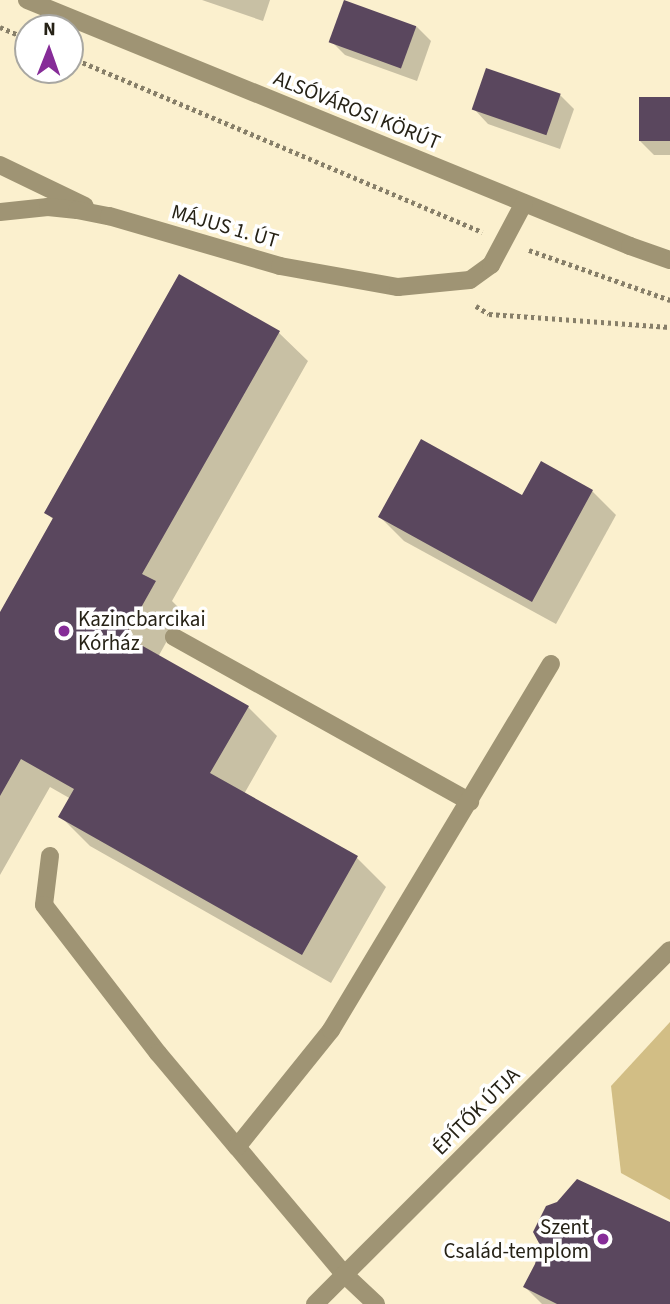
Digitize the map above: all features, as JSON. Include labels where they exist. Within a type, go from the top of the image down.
[{"type":"street","name":"ALSÓVÁROSI KÖRÚT","points":[[27,0],[670,260]]},
{"type":"street","points":[[0,165],[109,216]]},
{"type":"street","name":"MÁJUS 1. ÚT","points":[[0,212],[48,207],[109,216],[280,266],[398,287],[438,286],[470,280],[491,265],[506,242],[524,203]]},
{"type":"street","points":[[174,637],[470,802]]},
{"type":"street","points":[[237,1147],[331,1030],[551,664]]},
{"type":"street","points":[[50,856],[44,905],[158,1053],[344,1275],[376,1304]]},
{"type":"street","name":"ÉPÍTŐK ÚTJA","points":[[315,1304],[670,950]]},
{"type":"path","points":[[84,63],[506,242],[670,300]]},
{"type":"path","points":[[438,286],[489,314],[670,327]]},
{"type":"shaded area","points":[[670,1022],[670,1200],[621,1173],[611,1086]]},
{"type":"building","points":[[344,0],[416,26],[401,69],[329,42]]},
{"type":"building","points":[[486,68],[561,94],[546,135],[472,110]]},
{"type":"building","points":[[639,97],[670,97],[670,141],[639,141]]},
{"type":"building","name":"Kazincbarcikai Kórház","points":[[179,274],[280,331],[142,574],[156,581],[125,636],[249,706],[210,773],[358,856],[302,955],[58,817],[74,789],[21,759],[0,796],[0,612],[53,518],[44,513]]},
{"type":"building","points":[[421,439],[522,495],[541,461],[593,490],[532,602],[378,517]]},
{"type":"building","name":"Szent Család-templom","points":[[577,1179],[670,1222],[670,1304],[557,1304],[523,1287],[535,1264],[540,1245],[533,1232],[546,1206],[557,1202]]},
{"type":"place","name":"Kazincbarcikai Kórház","points":[[64,631]]},
{"type":"place","name":"Szent Család-templom","points":[[603,1239]]}]
